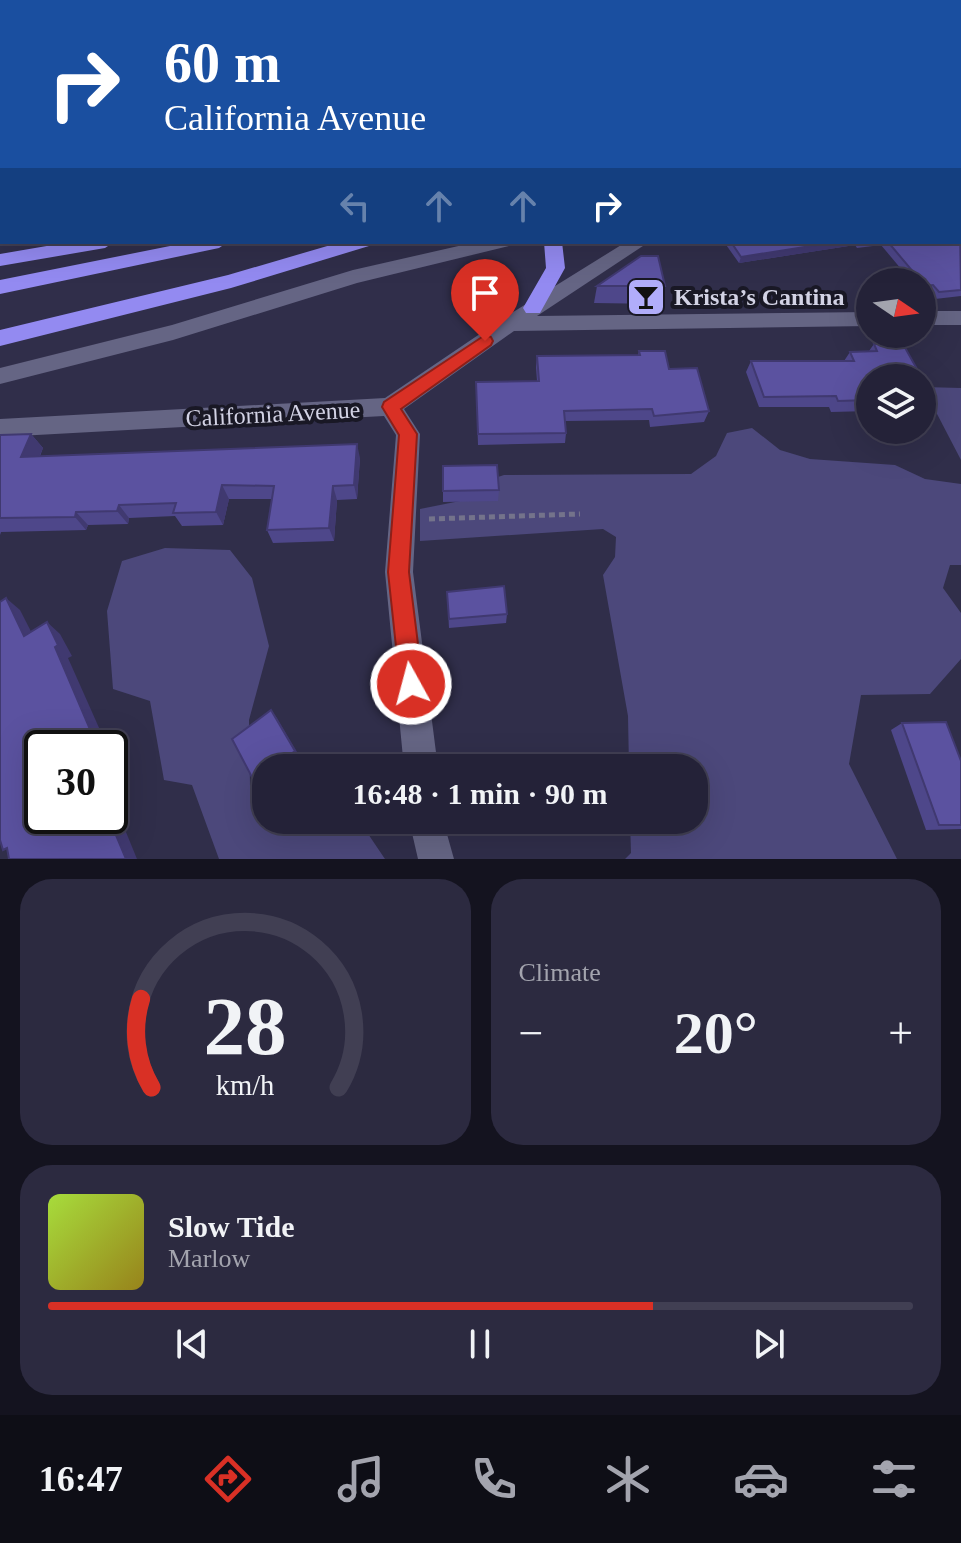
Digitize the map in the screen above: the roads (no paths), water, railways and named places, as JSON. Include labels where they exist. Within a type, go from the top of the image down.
[{"type":"highway","points":[[0,260],[93,244]]},
{"type":"highway","points":[[0,287],[209,244]]},
{"type":"highway","points":[[0,322],[353,244]]},
{"type":"highway","points":[[0,338],[231,281],[355,244]]},
{"type":"highway","points":[[533,308],[554,277],[559,258],[554,244]]},
{"type":"street","points":[[0,376],[173,332],[353,277],[493,244]]},
{"type":"street","name":"California Avenue","points":[[0,428],[390,407],[533,308],[637,244]]},
{"type":"street","points":[[936,318],[961,318]]},
{"type":"street","points":[[509,324],[856,319]]},
{"type":"street","points":[[390,407],[408,434],[399,572],[419,754]]},
{"type":"street","points":[[430,834],[436,859]]},
{"type":"place","name":"Krista’s Cantina","points":[[646,297]]}]
